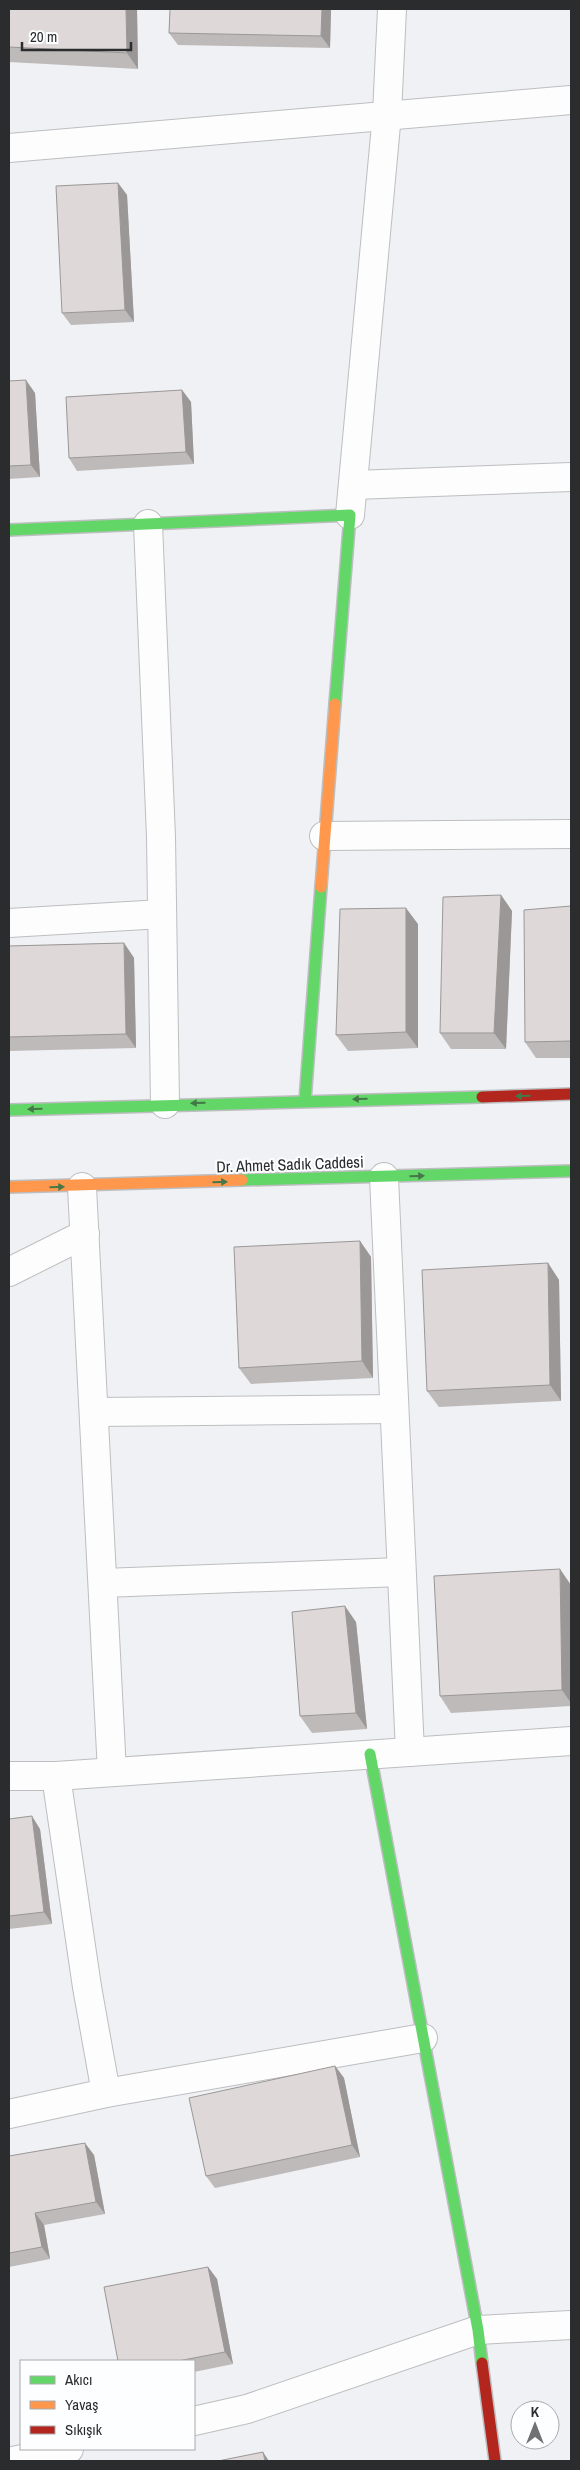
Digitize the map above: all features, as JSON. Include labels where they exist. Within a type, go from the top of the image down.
[{"type":"street","points":[[305,1101],[350,515],[387,114],[392,9]]},
{"type":"street","points":[[9,148],[387,114],[571,100]]},
{"type":"street","points":[[354,485],[571,478]]},
{"type":"street","points":[[9,530],[350,515]]},
{"type":"street","points":[[148,524],[161,837],[165,1104]]},
{"type":"street","points":[[324,836],[571,834]]},
{"type":"street","points":[[9,923],[162,914]]},
{"type":"street","points":[[9,1110],[165,1104],[571,1094]]},
{"type":"street","name":"Dr. Ahmet Sadık Caddesi","points":[[9,1188],[571,1171]]},
{"type":"street","points":[[384,1177],[410,1752]]},
{"type":"street","points":[[82,1187],[112,1772]]},
{"type":"street","points":[[9,1272],[85,1234]]},
{"type":"street","points":[[94,1412],[394,1409]]},
{"type":"street","points":[[103,1583],[401,1572]]},
{"type":"street","points":[[9,1776],[56,1776],[571,1741]]},
{"type":"street","points":[[370,1754],[478,2330],[495,2461]]},
{"type":"street","points":[[56,1776],[87,1987],[106,2093]]},
{"type":"street","points":[[9,2114],[106,2093],[423,2038]]},
{"type":"street","points":[[195,2421],[247,2410],[478,2330],[571,2325]]},
{"type":"street","points":[[13,2461],[64,2450]]},
{"type":"building","points":[[9,9],[126,9],[127,53],[9,47]]},
{"type":"building","points":[[170,9],[322,9],[321,36],[169,33]]},
{"type":"building","points":[[118,183],[125,310],[62,313],[56,186]]},
{"type":"building","points":[[26,380],[31,465],[9,466],[9,381]]},
{"type":"building","points":[[182,390],[186,452],[69,458],[66,397]]},
{"type":"building","points":[[501,895],[494,1033],[440,1033],[443,897]]},
{"type":"building","points":[[571,906],[571,1041],[525,1042],[524,910]]},
{"type":"building","points":[[406,908],[406,1032],[336,1035],[340,909]]},
{"type":"building","points":[[124,943],[126,1034],[9,1037],[9,946]]},
{"type":"building","points":[[360,1241],[362,1361],[239,1368],[234,1247]]},
{"type":"building","points":[[548,1263],[550,1385],[427,1391],[422,1270]]},
{"type":"building","points":[[560,1569],[562,1690],[440,1696],[434,1576]]},
{"type":"building","points":[[345,1606],[356,1713],[300,1716],[292,1612]]},
{"type":"building","points":[[32,1816],[44,1912],[9,1916],[9,1819]]},
{"type":"building","points":[[335,2066],[352,2145],[206,2176],[189,2098]]},
{"type":"building","points":[[85,2143],[96,2202],[35,2213],[42,2247],[9,2253],[9,2156]]},
{"type":"building","points":[[208,2267],[225,2352],[183,2360],[118,2360],[104,2287]]},
{"type":"building","points":[[263,2452],[265,2461],[218,2461]]},
{"type":"traffic: fast","points":[[9,530],[350,515],[335,704]]},
{"type":"traffic: fast","points":[[305,1101],[321,887]]},
{"type":"traffic: fast","points":[[9,1110],[482,1097]]},
{"type":"traffic: fast","points":[[242,1180],[571,1171]]},
{"type":"traffic: fast","points":[[370,1754],[478,2330],[482,2363]]},
{"type":"traffic: slow","points":[[321,887],[335,704]]},
{"type":"traffic: slow","points":[[9,1187],[242,1180]]},
{"type":"traffic: jam","points":[[482,1097],[571,1094]]},
{"type":"traffic: jam","points":[[482,2363],[495,2461]]}]
